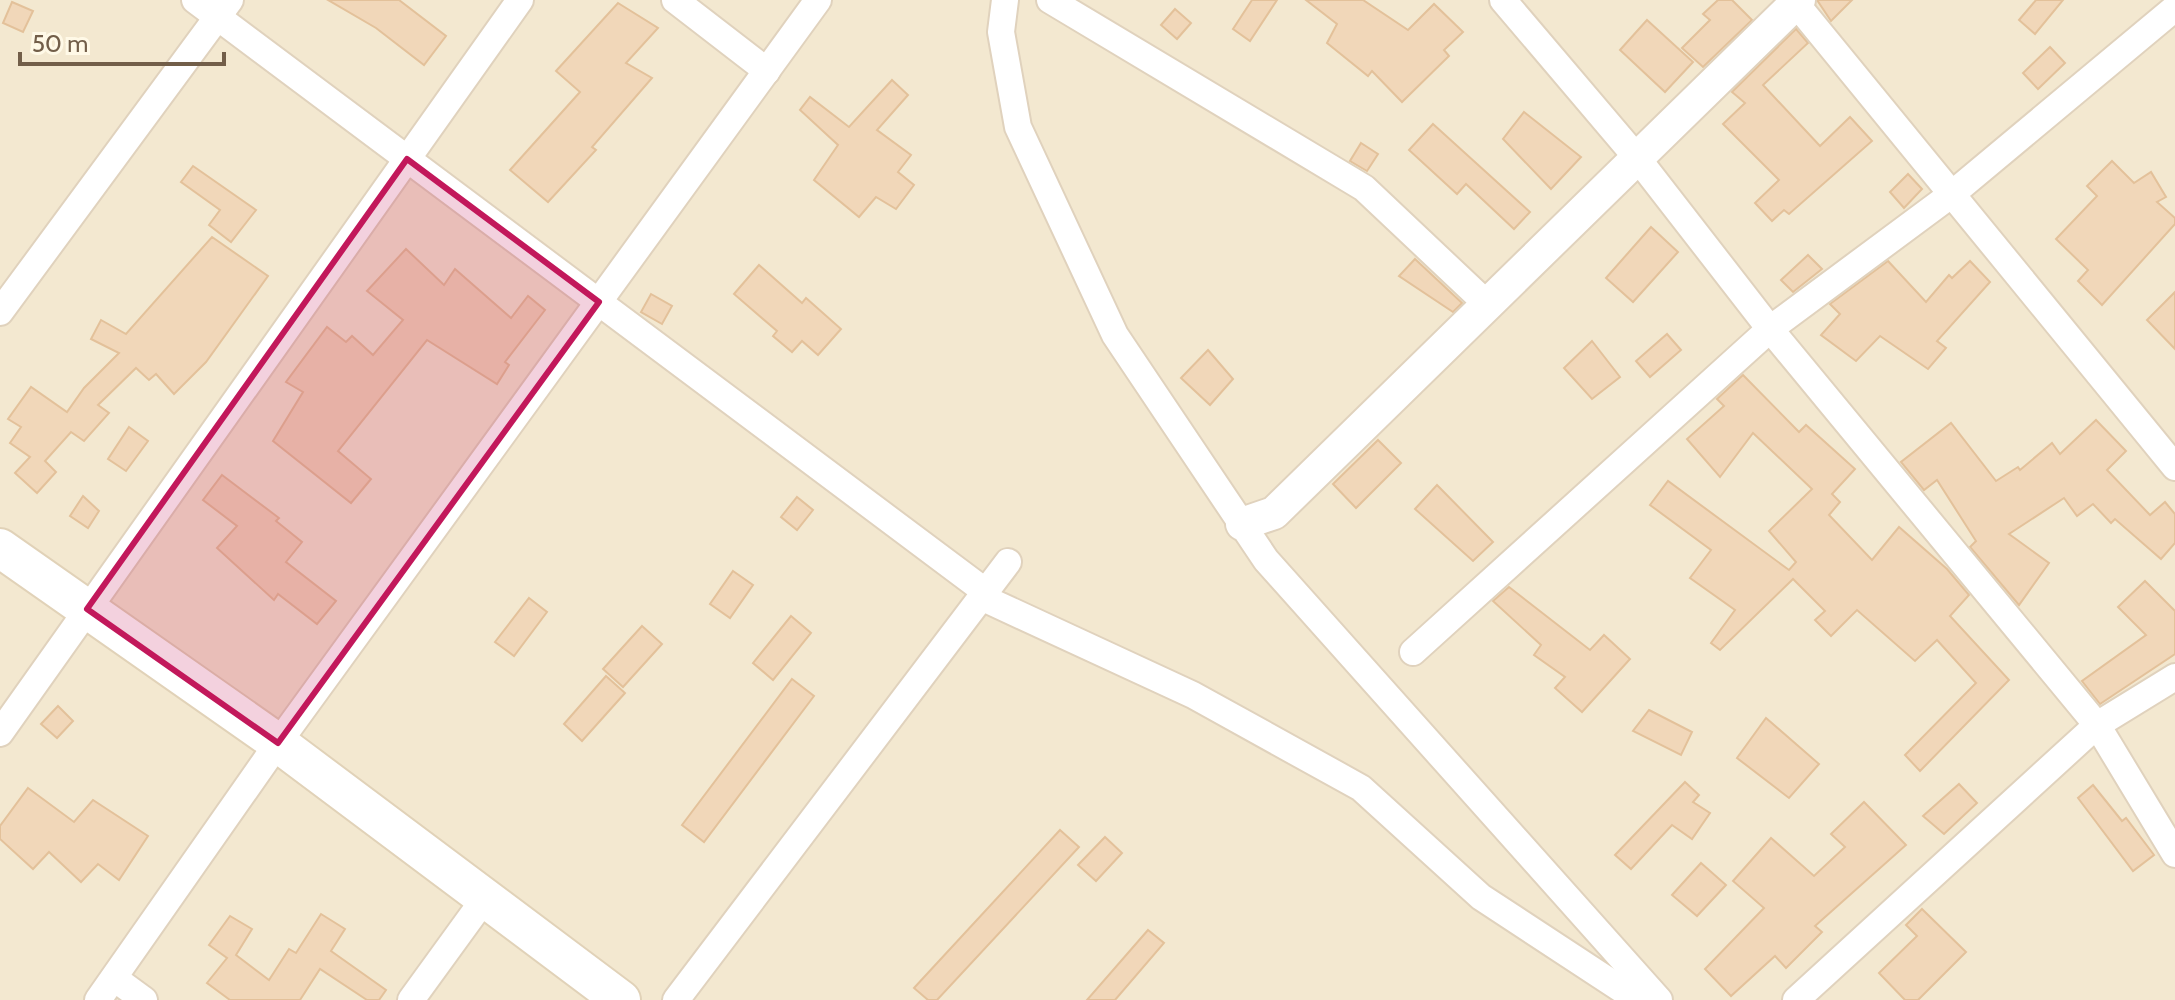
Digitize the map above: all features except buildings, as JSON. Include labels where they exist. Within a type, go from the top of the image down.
[{"type":"main road","points":[[0,548],[278,743],[621,1000]]},
{"type":"street","points":[[195,0],[224,8],[407,159],[983,594],[1193,695],[1361,788],[1481,897],[1638,1000]]},
{"type":"street","points":[[0,733],[520,0]]},
{"type":"street","points":[[675,0],[767,71]]},
{"type":"street","points":[[98,1000],[278,743],[818,0]]},
{"type":"street","points":[[1005,0],[1001,32],[1018,127],[1115,335],[1266,560],[1659,1000]]},
{"type":"street","points":[[1050,0],[1364,188],[1488,305]]},
{"type":"street","points":[[1503,0],[1638,159],[1770,329],[2097,725],[2175,854]]},
{"type":"street","points":[[1242,524],[1274,513],[1796,1],[2175,467]]},
{"type":"street","points":[[0,312],[224,8]]},
{"type":"street","points":[[1413,652],[1770,329],[1952,194],[2175,8]]},
{"type":"street","points":[[676,1000],[1008,562]]},
{"type":"street","points":[[1796,1000],[2097,725],[2175,677]]},
{"type":"street","points":[[411,1000],[485,898]]},
{"type":"street","points":[[114,978],[144,1000]]},
{"type":"highlighted area","points":[[407,159],[599,302],[278,743],[87,609]]},
{"type":"shaded area","points":[[0,0],[2175,0],[2175,1000],[0,1000]]}]
